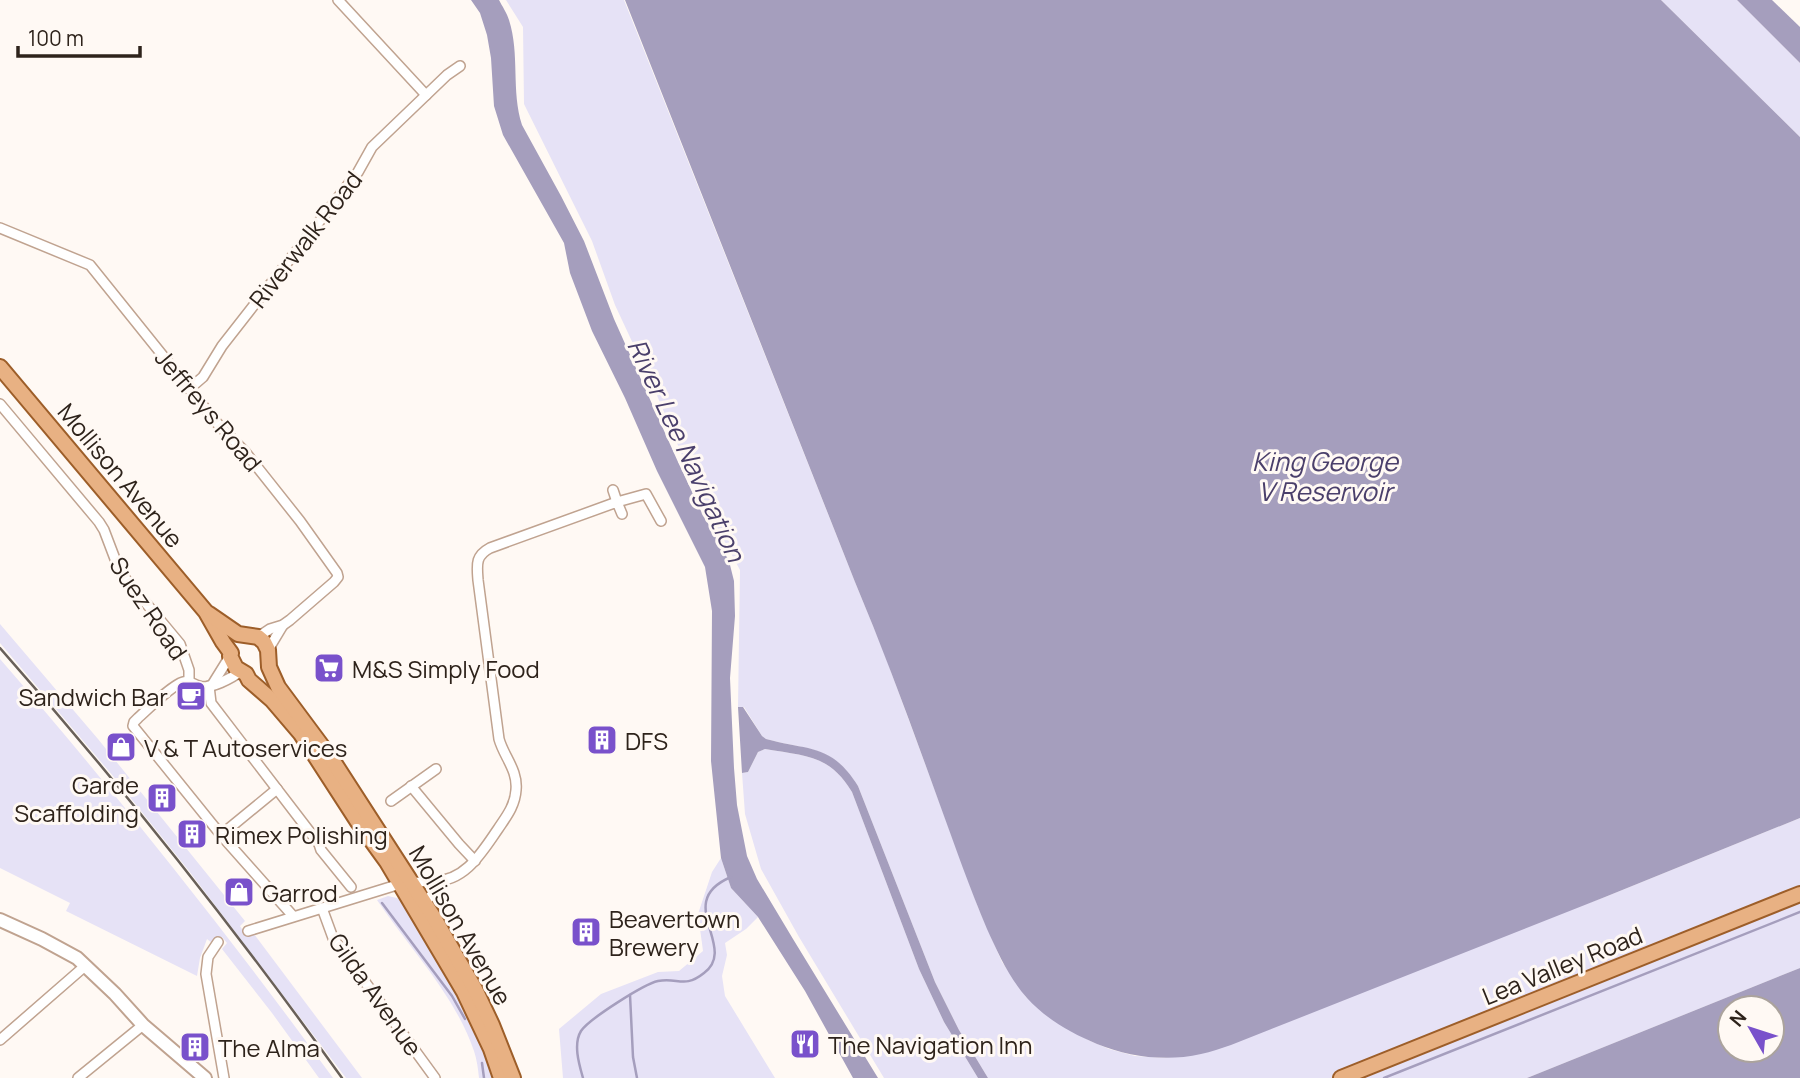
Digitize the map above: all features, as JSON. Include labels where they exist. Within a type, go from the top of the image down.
[{"type":"main road","name":"Mollison Avenue","points":[[0,367],[206,612],[231,654],[236,668],[287,715],[387,862],[425,905],[485,1008],[513,1078]]},
{"type":"main road","name":"Mollison Avenue","points":[[206,612],[239,634],[254,636],[264,642],[272,676],[278,687],[333,761],[406,883],[464,992],[491,1049],[501,1078]]},
{"type":"main road","points":[[231,654],[237,640],[254,636]]},
{"type":"main road","points":[[243,672],[257,672],[268,656]]},
{"type":"main road","name":"Lea Valley Road","points":[[1342,1078],[1800,894]]},
{"type":"street","points":[[338,0],[426,95]]},
{"type":"street","name":"Riverwalk Road","points":[[189,389],[203,377],[222,346],[358,172],[372,147],[460,66]]},
{"type":"street","name":"Jeffreys Road","points":[[0,228],[90,265],[217,423],[246,453],[337,573],[334,582],[283,625],[254,636]]},
{"type":"street","name":"Suez Road","points":[[0,404],[99,522],[120,572],[180,644],[189,670],[189,681]]},
{"type":"street","points":[[613,490],[622,514]]},
{"type":"street","points":[[248,931],[406,883],[440,882],[461,873],[475,861],[510,810],[515,798],[516,783],[499,739],[477,560],[490,548],[646,494],[661,521]]},
{"type":"street","name":"Jeffreys Road","points":[[268,656],[283,625]]},
{"type":"street","points":[[231,654],[211,686],[211,703],[351,887]]},
{"type":"street","points":[[243,672],[211,686],[198,686],[189,681],[180,683],[138,718],[133,726],[221,835],[293,916]]},
{"type":"street","points":[[391,801],[436,769]]},
{"type":"street","points":[[411,786],[475,861]]},
{"type":"street","points":[[221,835],[277,789]]},
{"type":"street","points":[[425,905],[440,882]]},
{"type":"street","name":"Gilda Avenue","points":[[322,908],[333,938],[435,1078]]},
{"type":"street","points":[[0,920],[69,953],[115,994],[143,1025],[205,1078]]},
{"type":"street","points":[[218,942],[208,957],[206,974],[224,1078]]},
{"type":"street","points":[[0,1040],[85,966]]},
{"type":"street","points":[[78,1078],[143,1025]]},
{"type":"shaded area","points":[[506,0],[624,0],[883,650],[978,907],[1002,962],[1026,997],[1088,1040],[1135,1056],[1166,1058],[1605,897],[1800,818],[1800,968],[1735,994],[1716,994],[1716,1002],[1527,1078],[988,1078],[959,1030],[935,982],[858,786],[848,772],[828,756],[818,751],[766,739],[744,707],[738,707],[740,570],[695,486],[615,305],[592,241],[524,104],[523,27]]},
{"type":"shaded area","points":[[1661,0],[1737,0],[1800,63],[1800,137]]},
{"type":"shaded area","points":[[0,624],[98,739],[245,921],[240,926],[247,937],[254,934],[362,1078],[346,1078],[189,871],[113,776],[0,643]]},
{"type":"shaded area","points":[[0,659],[171,865],[333,1078],[319,1078],[222,949],[227,943],[222,937],[212,943],[207,939],[197,976],[66,911],[70,903],[0,868]]},
{"type":"shaded area","points":[[765,749],[815,759],[834,770],[852,792],[919,969],[944,1022],[978,1078],[884,1078],[761,869],[745,814],[742,773],[748,772],[758,752]]},
{"type":"shaded area","points":[[721,858],[731,888],[758,917],[725,943],[727,955],[722,976],[725,996],[775,1078],[563,1078],[559,1029],[601,994],[658,972],[679,971],[703,951],[698,914],[712,872]]},
{"type":"shaded area","points":[[388,896],[401,899],[407,906],[450,978],[479,1036],[494,1078],[479,1078],[477,1061],[466,1030],[431,973],[377,900]]},
{"type":"water","points":[[471,0],[499,0],[507,15],[514,46],[517,99],[522,125],[584,241],[614,319],[678,462],[729,561],[734,581],[735,616],[730,678],[734,768],[737,805],[747,856],[757,879],[878,1078],[853,1078],[805,991],[758,917],[731,888],[721,858],[711,761],[712,611],[705,567],[592,331],[570,273],[564,243],[503,135],[494,106],[487,35],[480,13]]},
{"type":"water","name":"King George V Reservoir","points":[[625,0],[1661,0],[1800,137],[1800,818],[1208,1052],[1174,1058],[1135,1055],[1097,1044],[1051,1019],[1034,1006],[1015,982],[987,929],[888,665]]},
{"type":"water","points":[[1737,0],[1772,0],[1800,27],[1800,63]]},
{"type":"water","points":[[738,707],[743,707],[766,739],[828,755],[848,772],[858,786],[935,982],[959,1030],[988,1078],[978,1078],[944,1022],[919,969],[852,792],[834,770],[825,764],[792,753],[765,749],[758,752],[748,772],[742,773]]},
{"type":"water","points":[[1800,968],[1800,1078],[1527,1078],[1716,1002],[1716,1064],[1786,1064],[1786,994],[1735,994]]},
{"type":"waterway","points":[[583,1078],[577,1042],[586,1026],[641,988],[665,980],[686,982],[704,973],[713,962],[715,951],[708,925],[707,899],[714,887],[731,877]]},
{"type":"waterway","points":[[382,903],[452,996],[465,1019]]},
{"type":"waterway","points":[[1384,1078],[1800,912]]},
{"type":"waterway","points":[[630,995],[633,1057],[637,1078]]},
{"type":"waterway","points":[[482,1063],[484,1078]]},
{"type":"railway","points":[[0,648],[90,752],[177,859],[342,1078]]},
{"type":"place","name":"M&S Simply Food","points":[[329,668]]},
{"type":"place","name":"Sandwich Bar","points":[[191,696]]},
{"type":"place","name":"DFS","points":[[602,740]]},
{"type":"place","name":"V & T Autoservices","points":[[121,747]]},
{"type":"place","name":"Garde Scaffolding","points":[[162,798]]},
{"type":"place","name":"Rimex Polishing","points":[[192,834]]},
{"type":"place","name":"Garrod","points":[[239,892]]},
{"type":"place","name":"Beavertown Brewery","points":[[586,932]]},
{"type":"place","name":"The Navigation Inn","points":[[805,1044]]},
{"type":"place","name":"The Alma","points":[[195,1047]]},
{"type":"water label","name":"River Lee Navigation","points":[[687,450]]}]
